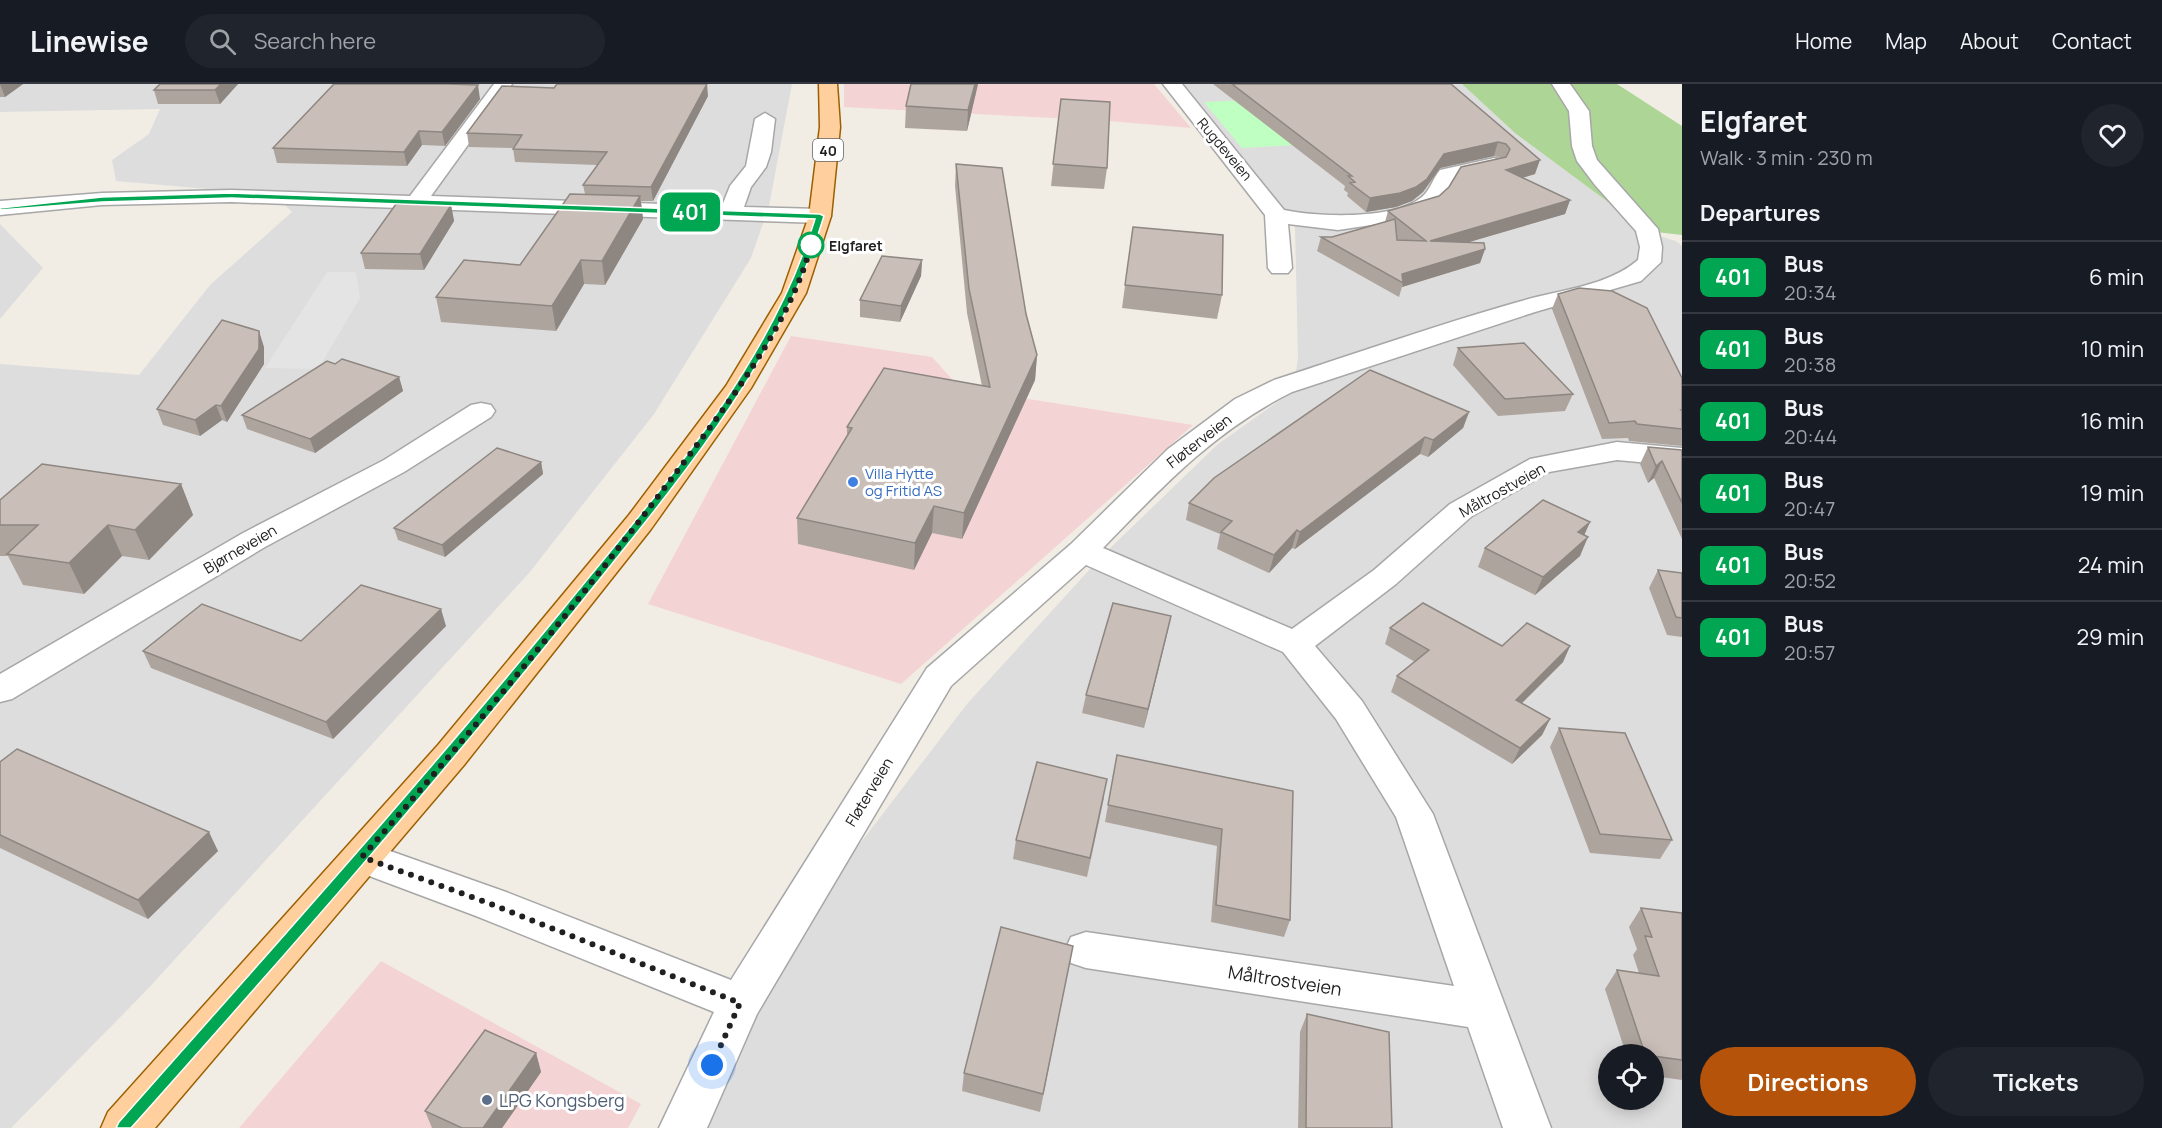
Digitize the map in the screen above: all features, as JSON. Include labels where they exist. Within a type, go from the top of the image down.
[{"type":"main road","name":"40","points":[[125,1128],[362,857],[549,636],[715,421],[794,293],[820,216],[830,128],[828,84]]},
{"type":"street","points":[[417,201],[503,84]]},
{"type":"street","name":"Rugdeveien","points":[[1172,84],[1257,188],[1276,215]]},
{"type":"street","name":"Fløterveien","points":[[683,1128],[740,1003],[939,677],[1082,551],[1178,455],[1245,405],[1283,386],[1526,307],[1604,286],[1633,276],[1649,262],[1650,247],[1647,229],[1602,181],[1587,161],[1582,146],[1579,111],[1561,84]]},
{"type":"street","points":[[730,214],[741,186],[756,167],[761,152],[765,119]]},
{"type":"street","points":[[1280,267],[1276,215],[1308,223],[1341,225],[1383,218],[1415,209],[1430,201],[1447,174],[1494,164]]},
{"type":"street","points":[[0,208],[102,199],[231,196],[820,216]]},
{"type":"street","name":"Bjørneveien","points":[[0,690],[254,540],[394,466],[481,411]]},
{"type":"street","name":"Måltrostveien","points":[[1295,645],[1385,577],[1461,510],[1540,465],[1617,451],[1682,457]]},
{"type":"street","points":[[1082,551],[1295,645],[1349,710],[1414,814],[1527,1128]]},
{"type":"street","points":[[362,857],[491,904],[740,1003]]},
{"type":"street","name":"Måltrostveien","points":[[1086,950],[1483,1010]]},
{"type":"shaded area","points":[[0,84],[792,84],[769,206],[751,258],[654,414],[529,573],[144,993],[11,1128],[0,1128],[0,364],[139,375],[210,285],[292,212],[275,195],[116,181],[112,160],[149,134],[160,109],[0,112]]},
{"type":"shaded area","points":[[844,84],[1154,84],[1191,128],[1109,121],[844,107]]},
{"type":"shaded area","points":[[1183,84],[1462,84],[1515,133],[1608,202],[1639,230],[1676,241],[1682,246],[1682,1128],[689,1128],[819,897],[967,704],[1100,558],[1218,444],[1293,391],[1298,358],[1295,228],[1272,193]]},
{"type":"shaded area","points":[[0,224],[43,268],[0,319]]},
{"type":"shaded area","points":[[327,272],[356,272],[360,298],[318,369],[265,368]]},
{"type":"shaded area","points":[[791,336],[932,357],[960,388],[1193,425],[901,684],[648,604]]},
{"type":"shaded area","points":[[381,961],[641,1104],[628,1128],[239,1128]]},
{"type":"green space","points":[[1462,84],[1617,84],[1682,126],[1682,235],[1639,230],[1608,202],[1515,133]]},
{"type":"green space","points":[[1339,96],[1349,142],[1242,148],[1204,102]]},
{"type":"building","points":[[160,84],[221,84],[215,90],[154,90]]},
{"type":"building","points":[[334,84],[478,85],[442,132],[419,131],[404,152],[273,148]]},
{"type":"building","points":[[557,84],[707,84],[651,187],[583,185],[607,152],[513,149],[522,135],[467,133],[502,86],[554,88]]},
{"type":"building","points":[[911,84],[975,84],[968,110],[906,106]]},
{"type":"building","points":[[1232,84],[1451,84],[1540,160],[1506,170],[1570,200],[1430,241],[1484,243],[1485,249],[1402,274],[1403,283],[1321,237],[1332,237],[1395,219],[1397,240],[1426,241],[1388,211],[1439,196],[1449,187],[1461,167],[1506,157],[1510,149],[1506,144],[1498,142],[1444,154],[1427,179],[1416,187],[1400,193],[1370,198],[1350,183],[1355,182],[1348,176],[1352,176]]},
{"type":"building","points":[[1061,99],[1110,102],[1107,168],[1053,164]]},
{"type":"building","points":[[956,164],[1002,168],[1026,314],[1037,355],[964,513],[934,506],[915,543],[797,518],[852,428],[847,427],[884,368],[990,387],[969,289]]},
{"type":"building","points":[[570,194],[640,196],[602,261],[581,260],[552,306],[436,297],[464,260],[520,265]]},
{"type":"building","points":[[396,204],[451,205],[420,254],[361,253]]},
{"type":"building","points":[[1133,227],[1223,235],[1222,295],[1125,285]]},
{"type":"building","points":[[882,256],[922,260],[901,306],[860,300]]},
{"type":"building","points":[[1579,288],[1612,291],[1647,308],[1682,378],[1682,429],[1637,424],[1635,421],[1609,423],[1558,294]]},
{"type":"building","points":[[222,320],[259,331],[259,349],[221,406],[216,405],[195,420],[157,409]]},
{"type":"building","points":[[1524,343],[1573,394],[1505,399],[1458,348]]},
{"type":"building","points":[[342,359],[399,377],[310,439],[242,415],[327,361],[335,364]]},
{"type":"building","points":[[1370,370],[1469,412],[1433,440],[1425,437],[1300,532],[1297,530],[1274,555],[1221,532],[1232,521],[1189,503],[1214,478]]},
{"type":"building","points":[[1648,447],[1682,450],[1682,503],[1662,461],[1656,466]]},
{"type":"building","points":[[497,448],[541,462],[442,545],[394,528]]},
{"type":"building","points":[[42,464],[181,484],[135,530],[108,525],[69,563],[7,554],[38,525],[0,525],[0,500]]},
{"type":"building","points":[[1543,500],[1590,522],[1578,532],[1588,537],[1543,577],[1485,548]]},
{"type":"building","points":[[1658,570],[1682,573],[1682,618],[1676,617]]},
{"type":"building","points":[[361,585],[441,609],[326,722],[143,651],[202,604],[301,641]]},
{"type":"building","points":[[1113,603],[1171,616],[1148,709],[1086,695]]},
{"type":"building","points":[[1423,603],[1502,646],[1527,623],[1570,646],[1516,700],[1550,719],[1520,748],[1397,676],[1429,650],[1390,628]]},
{"type":"building","points":[[1559,728],[1625,733],[1672,840],[1600,834]]},
{"type":"building","points":[[17,749],[209,832],[138,900],[0,835],[0,762]]},
{"type":"building","points":[[1117,755],[1293,791],[1290,920],[1216,905],[1222,829],[1108,805]]},
{"type":"building","points":[[1037,762],[1107,779],[1090,858],[1016,840]]},
{"type":"building","points":[[1641,908],[1682,913],[1682,1060],[1664,1058],[1664,1044],[1642,1044],[1617,970],[1659,976],[1645,936],[1652,937]]},
{"type":"building","points":[[1001,927],[1073,946],[1043,1094],[964,1073]]},
{"type":"building","points":[[1307,1014],[1389,1032],[1392,1128],[1306,1128]]},
{"type":"building","name":"LPG Kongsberg","points":[[485,1030],[536,1053],[483,1128],[462,1128],[425,1111]]},
{"type":"bus line","name":"401","points":[[0,208],[102,199],[231,196],[820,216],[794,293],[777,324],[738,388],[640,522],[451,755],[125,1128]]},
{"type":"place","name":"Elgfaret","points":[[811,245]]},
{"type":"place","name":"Villa Hytte og Fritid AS","points":[[853,482]]},
{"type":"place","name":"LPG Kongsberg","points":[[487,1100]]},
{"type":"route","points":[[712,1065],[740,1003],[491,904],[362,857],[451,755],[542,645],[640,522],[715,421],[738,388],[794,293],[811,245]]}]
